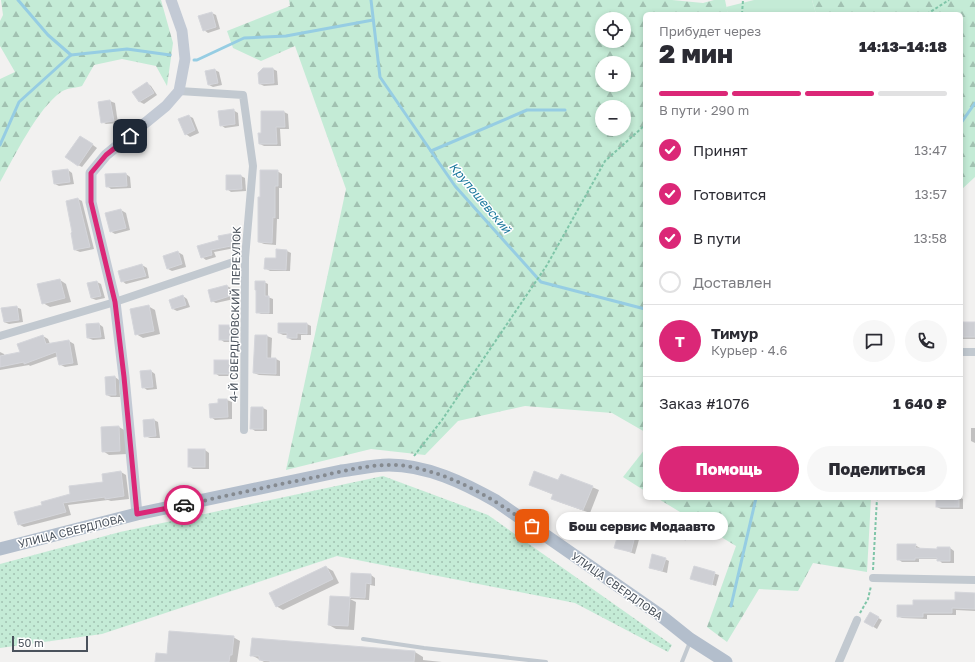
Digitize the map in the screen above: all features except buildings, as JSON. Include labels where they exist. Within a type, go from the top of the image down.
[{"type":"main road","points":[[137,514],[124,377],[115,302],[91,202],[91,173],[106,155],[166,106],[179,91],[185,59],[182,31],[171,0]]},
{"type":"main road","name":"УЛИЦА СВЕРДЛОВА","points":[[0,549],[137,514],[341,472],[374,466],[406,466],[451,479],[475,489],[496,501],[660,616],[690,639],[726,662]]},
{"type":"main road","points":[[690,639],[718,662]]},
{"type":"street","name":"4-Й СВЕРДЛОВСКИЙ ПЕРЕУЛОК","points":[[179,91],[243,95],[252,166],[245,258],[244,430]]},
{"type":"street","points":[[0,336],[115,302],[245,258]]},
{"type":"street","points":[[963,352],[975,352]]},
{"type":"street","points":[[873,578],[975,580]]},
{"type":"street","points":[[839,662],[857,620]]},
{"type":"lane","points":[[363,638],[424,648],[546,662]]},
{"type":"lane","points":[[682,662],[690,639]]},
{"type":"path","points":[[742,12],[743,0]]},
{"type":"path","points":[[930,12],[949,0]]},
{"type":"path","points":[[406,466],[442,420],[546,265],[605,161],[643,127]]},
{"type":"path","points":[[857,620],[868,599],[873,578],[877,500]]},
{"type":"green space","points":[[1,0],[161,0],[173,43],[167,86],[156,66],[122,59],[94,65],[82,86],[61,92],[43,110],[27,134],[0,182],[0,79],[15,72],[0,46],[0,21],[3,15]]},
{"type":"green space","points":[[289,0],[672,0],[703,3],[714,0],[725,0],[728,12],[643,12],[643,431],[612,413],[525,406],[458,421],[425,455],[371,449],[286,470],[346,189],[295,46],[261,61],[233,48],[227,31],[290,6]]},
{"type":"green space","points":[[754,0],[812,0],[815,12],[727,12],[726,7]]},
{"type":"green space","points":[[812,0],[975,0],[975,177],[963,188],[963,12],[815,12]]},
{"type":"green space","points":[[643,452],[643,490],[623,477]]},
{"type":"green space","points":[[383,476],[488,515],[672,645],[668,652],[575,603],[337,556],[102,634],[0,648],[0,564],[120,532]]},
{"type":"green space","points":[[660,500],[871,500],[867,572],[813,563],[798,591],[759,589],[727,642],[707,627],[736,546]]},
{"type":"waterway","points":[[18,0],[48,35],[71,55]]},
{"type":"waterway","name":"Крупошевский","points":[[371,0],[380,77],[455,186],[541,282],[643,308]]},
{"type":"waterway","points":[[194,60],[197,60],[244,38],[286,36],[373,20]]},
{"type":"waterway","points":[[0,145],[19,102],[71,55],[127,49],[170,55]]},
{"type":"waterway","points":[[963,120],[975,103]]},
{"type":"waterway","points":[[431,151],[527,110],[565,110]]},
{"type":"waterway","name":"Крупошевский","points":[[731,606],[756,500]]},
{"type":"way so far","points":[[184,505],[341,472],[374,466],[390,465],[406,466],[424,470],[475,489],[496,501],[532,526]]},
{"type":"place","name":"Бош сервис Модаавто","points":[[532,526]]},
{"type":"route","points":[[130,136],[106,155],[91,173],[91,202],[115,302],[124,377],[137,514],[184,505]]}]
